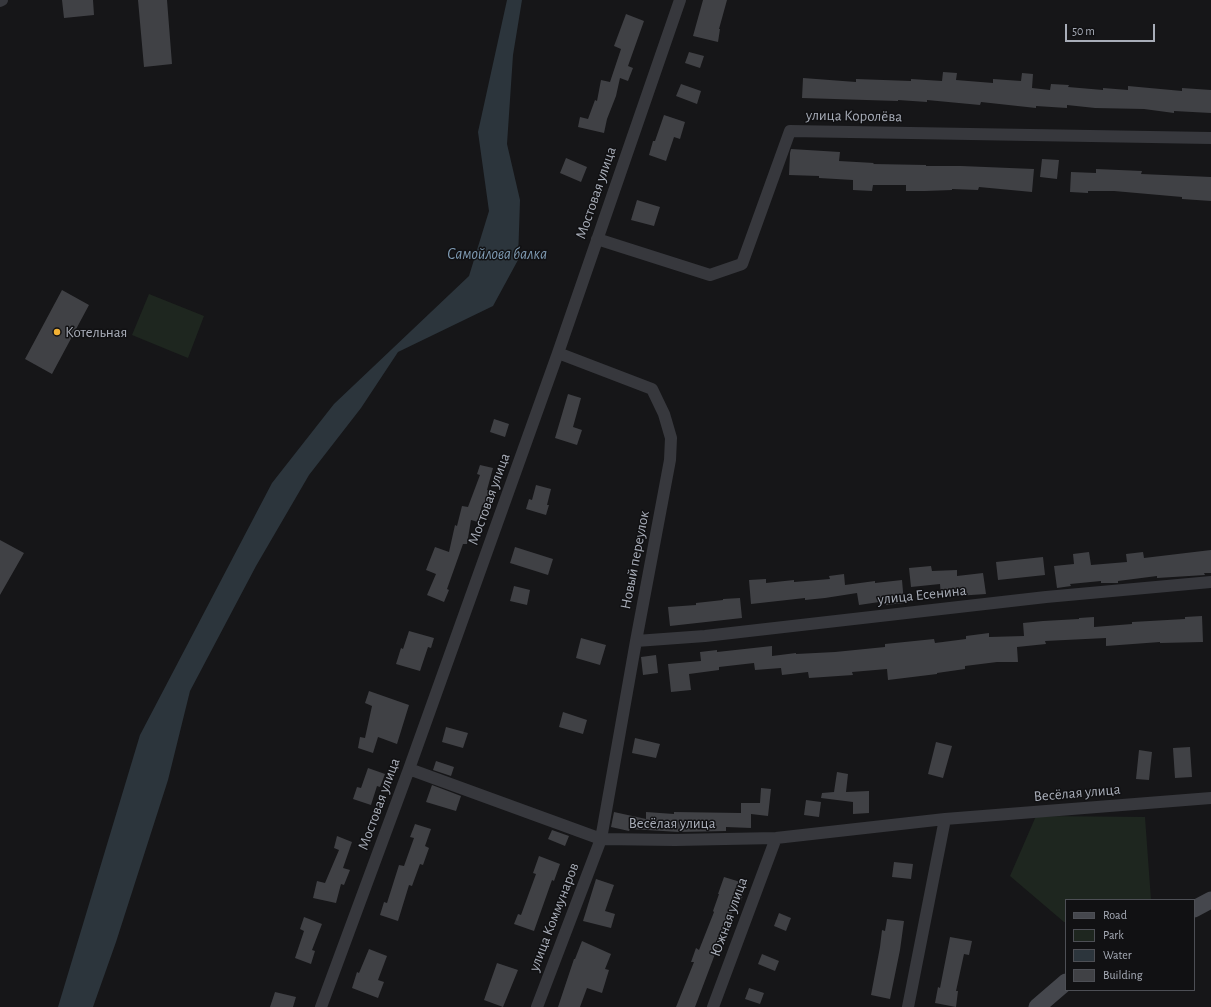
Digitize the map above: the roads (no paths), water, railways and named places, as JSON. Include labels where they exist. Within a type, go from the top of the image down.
[{"type":"street","name":"Мостовая улица","points":[[321,1007],[409,769],[558,353],[596,239],[680,0]]},
{"type":"street","name":"улица Королёва","points":[[596,239],[710,275],[742,264],[790,131],[1211,138]]},
{"type":"street","name":"Новый переулок","points":[[558,353],[652,389],[664,414],[671,438],[670,460],[601,839]]},
{"type":"street","name":"улица Есенина","points":[[636,641],[705,636],[1046,597],[1211,582]]},
{"type":"street","name":"Весёлая улица","points":[[409,769],[601,839],[675,840],[776,838],[945,819],[1211,798]]},
{"type":"street","points":[[908,1007],[945,819]]},
{"type":"street","name":"Южная улица","points":[[713,1007],[776,838]]},
{"type":"street","name":"улица Коммунаров","points":[[537,1007],[601,839]]},
{"type":"street","points":[[1195,908],[1211,900]]},
{"type":"street","points":[[1037,1007],[1065,983]]},
{"type":"water","name":"Самойлова балка","points":[[507,0],[522,0],[513,55],[507,144],[520,200],[518,260],[493,306],[398,352],[361,408],[309,475],[256,566],[190,691],[168,780],[116,942],[93,1007],[58,1007],[140,735],[272,483],[334,404],[469,276],[489,211],[478,132]]},
{"type":"place","name":"Котельная","points":[[57,332]]}]
